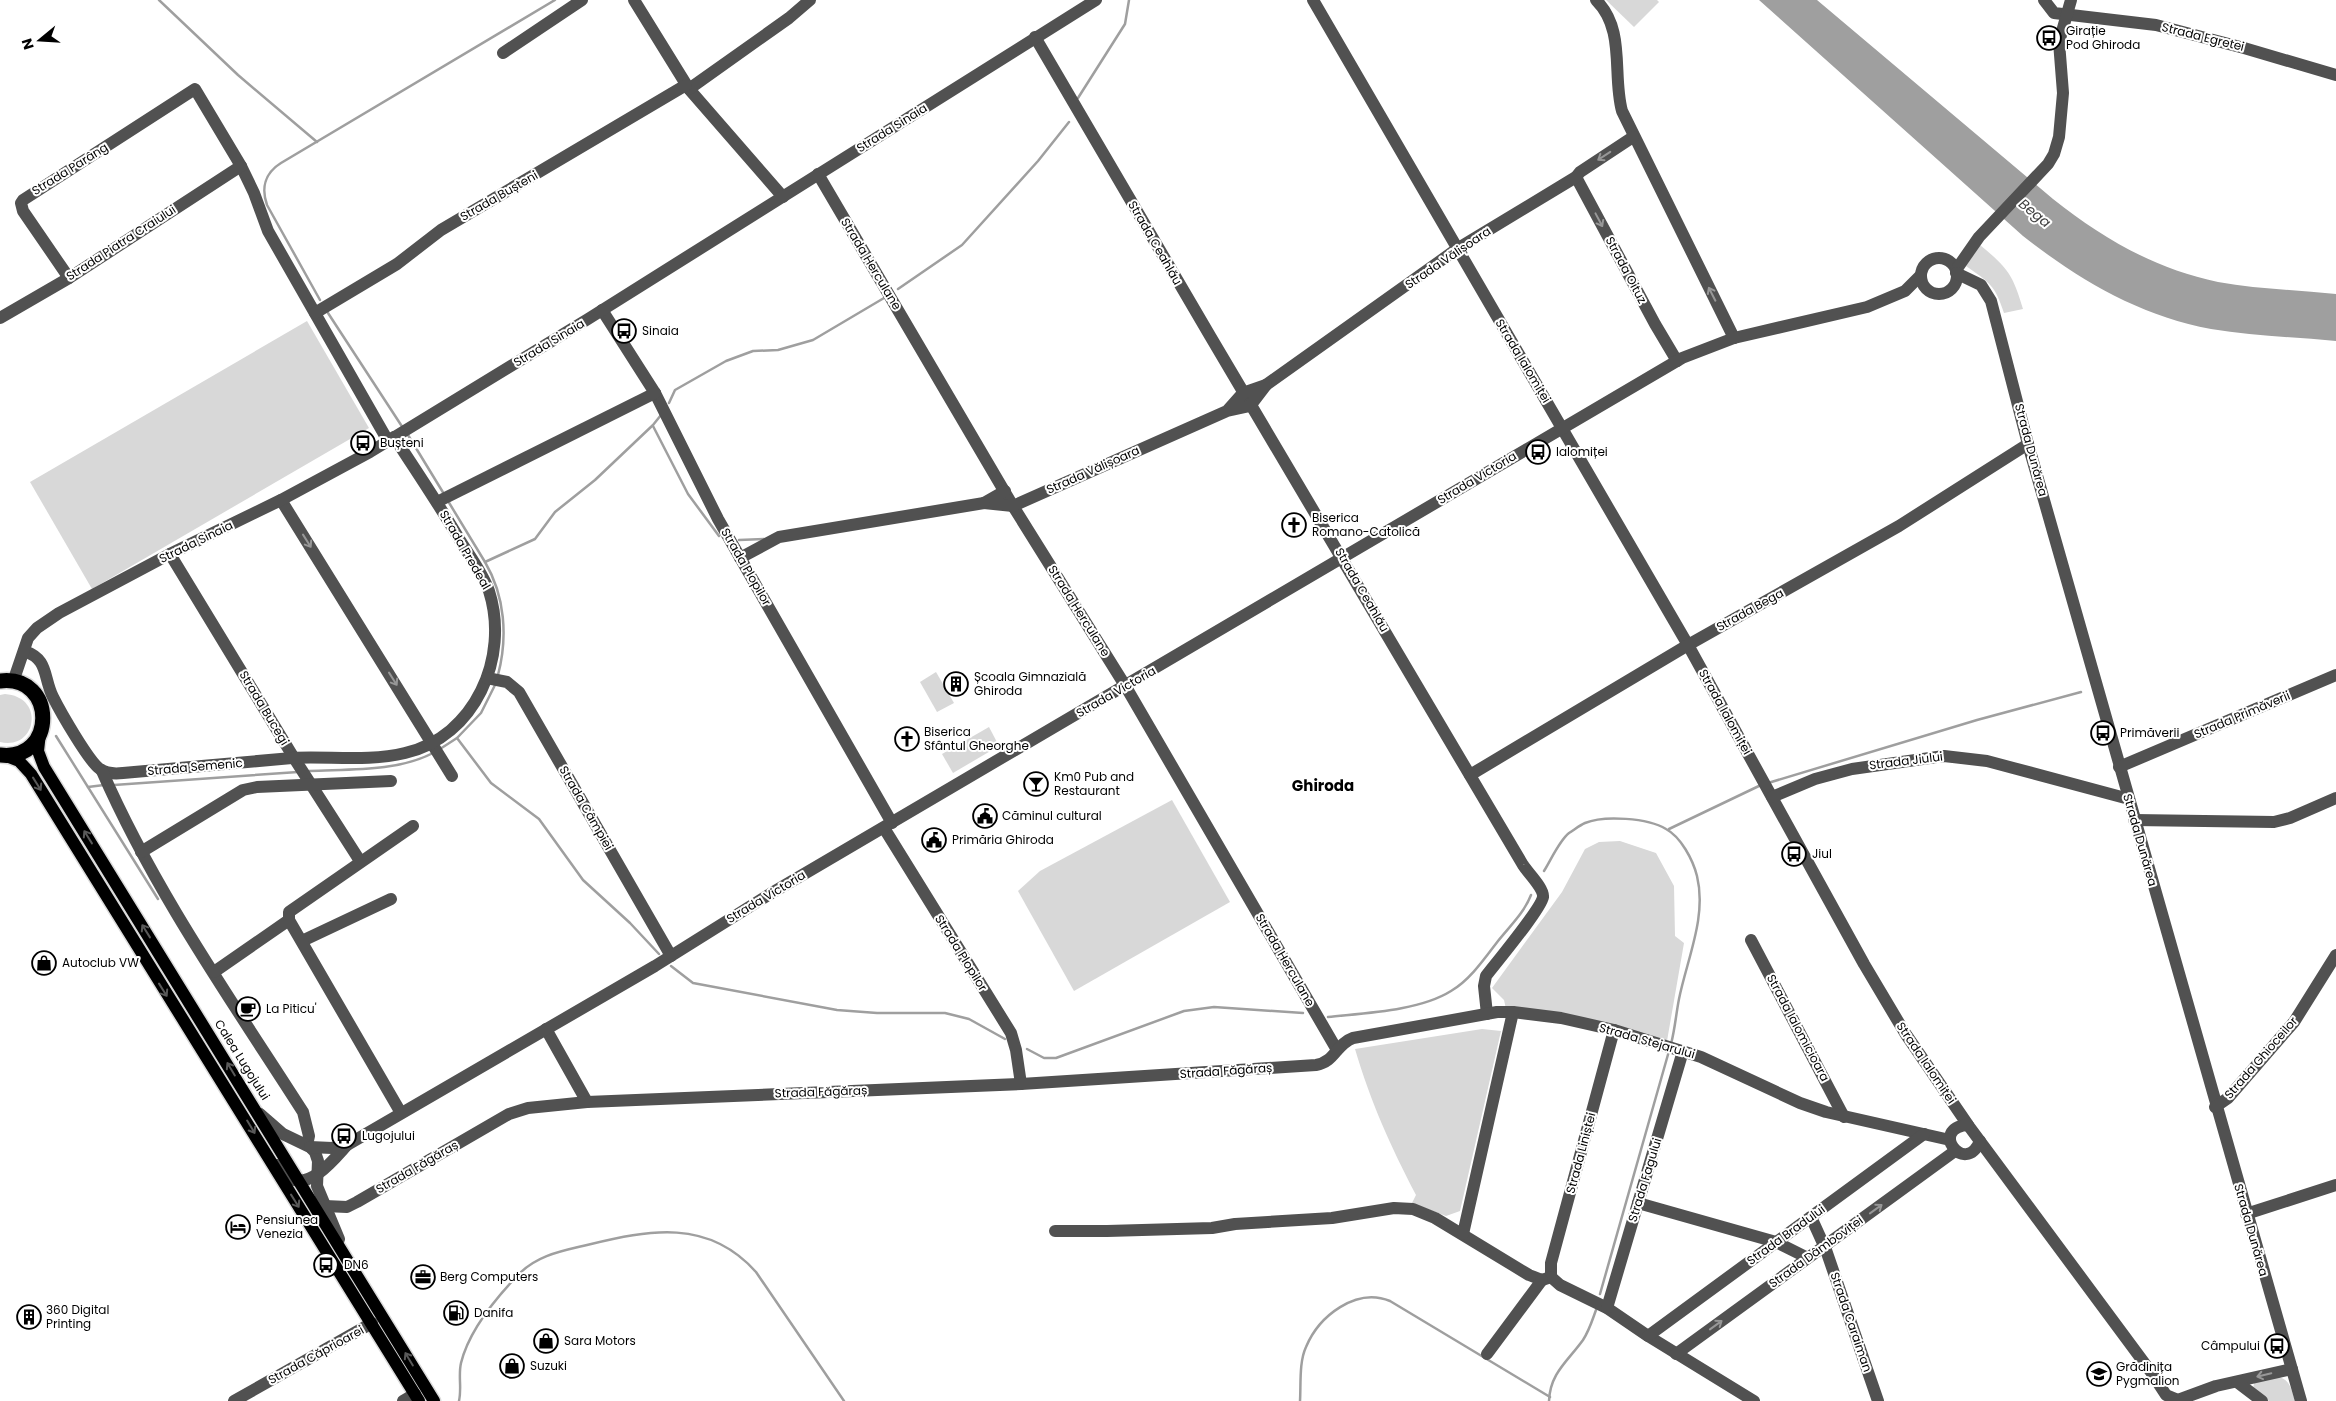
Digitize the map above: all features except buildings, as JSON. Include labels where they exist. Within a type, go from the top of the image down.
[{"type":"highway","points":[[1,755],[15,754],[27,749],[34,743],[41,731],[43,713],[38,698],[28,688],[4,681]]},
{"type":"main road","name":"Calea Lugojului","points":[[41,731],[38,748],[42,764],[434,1401]]},
{"type":"main road","points":[[1,755],[17,760],[29,771],[128,934],[271,1159],[417,1397]]},
{"type":"street","points":[[503,53],[582,0]]},
{"type":"street","points":[[634,0],[688,87],[783,197]]},
{"type":"street","name":"Strada Bușteni","points":[[315,313],[397,264],[440,230],[688,87],[789,18],[810,0]]},
{"type":"street","name":"Strada Sinaia","points":[[4,681],[24,651],[28,638],[46,621],[170,554],[281,500],[399,434],[602,310],[1096,0]]},
{"type":"street","name":"Strada Ialomiței","points":[[1313,0],[1688,645],[1905,1033],[1968,1125],[2151,1372],[2166,1395],[2172,1400]]},
{"type":"street","points":[[1596,0],[1612,27],[1617,46],[1618,96],[1622,111],[1734,338]]},
{"type":"street","points":[[2044,0],[2054,13],[2066,16]]},
{"type":"street","points":[[1968,250],[1946,260],[1932,260],[1924,266],[1921,275],[1922,282],[1928,290],[1939,294],[1953,286],[1956,272],[1968,250],[2048,164],[2054,154],[2059,136],[2063,93],[2059,42],[2071,0]]},
{"type":"street","name":"Strada Egretei","points":[[2066,16],[2086,16],[2156,25],[2336,75]]},
{"type":"street","name":"Strada Ceahlău","points":[[1035,37],[1246,400],[1343,557],[1523,865],[1542,891],[1543,897],[1537,909],[1486,976],[1484,986],[1487,1014]]},
{"type":"street","name":"Strada Predeal","points":[[195,89],[241,166],[254,193],[268,231],[315,313],[443,499],[489,592],[492,606],[494,679],[469,712],[436,749]]},
{"type":"street","name":"Strada Parâng","points":[[69,278],[23,211],[21,203],[23,200],[195,89]]},
{"type":"street","name":"Strada Vălișoara","points":[[740,558],[779,537],[1009,499],[1227,411],[1246,400],[1457,249],[1576,177],[1580,172],[1634,137]]},
{"type":"street","name":"Strada Piatra Craiului","points":[[0,318],[69,278],[241,166]]},
{"type":"street","name":"Strada Herculane","points":[[818,174],[1009,499],[1126,687],[1337,1050]]},
{"type":"street","name":"Strada Oituz","points":[[1576,177],[1677,361]]},
{"type":"street","points":[[1946,260],[1956,272]]},
{"type":"street","name":"Strada Dunărea","points":[[1956,272],[1985,290],[1990,301],[2028,444],[2119,767],[2300,1401]]},
{"type":"street","name":"Strada Victoria","points":[[1905,291],[1921,275]]},
{"type":"street","points":[[1953,286],[1976,283]]},
{"type":"street","name":"Strada Victoria","points":[[300,1181],[308,1180],[316,1174],[347,1145],[655,966],[770,894],[1126,687],[1562,427],[1677,361],[1696,351],[1734,338],[1867,307],[1905,291],[1928,290]]},
{"type":"street","name":"Strada Plopilor","points":[[602,310],[655,393],[718,519],[888,826],[1011,1033],[1016,1050],[1021,1084]]},
{"type":"street","points":[[443,499],[655,393]]},
{"type":"street","name":"Strada Bega","points":[[1470,774],[1688,645],[1899,526],[2028,444]]},
{"type":"street","points":[[281,500],[452,776]]},
{"type":"street","name":"Strada Bucegi","points":[[170,554],[360,861]]},
{"type":"street","points":[[24,651],[34,654],[41,661],[53,697],[90,757],[102,770],[122,817],[162,892],[303,1112],[309,1136],[309,1146],[318,1161],[317,1186],[349,1262]]},
{"type":"street","name":"Strada Primăverii","points":[[2119,767],[2336,675]]},
{"type":"street","name":"Strada Câmpiei","points":[[494,679],[513,686],[519,692],[671,956]]},
{"type":"street","name":"Strada Semenic","points":[[102,770],[123,773],[304,772],[414,751],[436,749]]},
{"type":"street","name":"Strada Jiului","points":[[1767,788],[1815,779],[1852,769],[1944,756],[1987,761],[2129,799]]},
{"type":"street","points":[[141,852],[243,790],[257,788],[304,772],[391,781]]},
{"type":"street","points":[[2134,820],[2274,822],[2290,818],[2336,798]]},
{"type":"street","points":[[214,972],[360,861],[413,826]]},
{"type":"street","points":[[302,941],[391,899]]},
{"type":"street","points":[[289,916],[401,1113]]},
{"type":"street","name":"Strada Ialomicioara","points":[[1751,940],[1844,1117]]},
{"type":"street","name":"Strada Ghioceilor","points":[[2215,1107],[2228,1098],[2294,1022],[2336,955]]},
{"type":"street","points":[[1463,1234],[1513,1012]]},
{"type":"street","name":"Strada Stejarului","points":[[1337,1050],[1340,1045],[1352,1038],[1487,1014],[1513,1012],[1560,1018],[1614,1030],[1675,1048],[1716,1063],[1800,1103],[1844,1117],[1924,1134],[1952,1145],[1962,1154],[1970,1153],[1977,1148],[1980,1141]]},
{"type":"street","points":[[546,1029],[587,1102]]},
{"type":"street","name":"Strada Liniștei","points":[[1547,1278],[1614,1030]]},
{"type":"street","name":"Strada Fagului","points":[[1607,1308],[1638,1203],[1675,1048]]},
{"type":"street","name":"Strada Făgăraș","points":[[325,1206],[347,1206],[357,1202],[509,1114],[528,1108],[587,1102],[1021,1084],[1316,1065],[1329,1061],[1337,1050]]},
{"type":"street","name":"Strada Victoria","points":[[256,1111],[283,1134],[309,1146],[332,1148],[347,1145]]},
{"type":"street","points":[[1952,1145],[1952,1131],[1959,1125],[1968,1125]]},
{"type":"street","name":"Strada Bradului","points":[[1648,1336],[1924,1134]]},
{"type":"street","name":"Strada Dâmboviței","points":[[1676,1354],[1824,1246],[1952,1145]]},
{"type":"street","points":[[271,1159],[289,1177],[300,1181]]},
{"type":"street","points":[[2246,1214],[2336,1185]]},
{"type":"street","points":[[1638,1203],[1776,1242],[1808,1258]]},
{"type":"street","points":[[1055,1230],[1108,1231],[1212,1228],[1235,1224],[1306,1221],[1404,1208],[1413,1209],[1429,1215],[1463,1234],[1529,1275],[1547,1278],[1607,1308],[1676,1354],[1754,1401]]},
{"type":"street","name":"Strada Caraiman","points":[[1811,1216],[1824,1246],[1878,1401]]},
{"type":"street","points":[[1488,1354],[1547,1278]]},
{"type":"street","name":"Strada Căprioarei","points":[[234,1401],[372,1323]]},
{"type":"street","points":[[2172,1400],[2178,1400],[2216,1386],[2292,1369]]},
{"type":"street","points":[[2237,1382],[2262,1401]]},
{"type":"street","points":[[403,1401],[417,1397]]},
{"type":"shaded area","points":[[1606,0],[1657,0],[1659,2],[1634,27]]},
{"type":"shaded area","points":[[1980,245],[2008,273],[2016,288],[2023,309],[2004,313],[1998,296],[1991,285],[1966,266]]},
{"type":"shaded area","points":[[307,321],[369,428],[92,589],[30,482]]},
{"type":"shaded area","points":[[936,672],[954,703],[937,712],[920,682]]},
{"type":"shaded area","points":[[5,694],[18,697],[27,704],[31,713],[28,732],[22,739],[12,743],[0,742],[0,695]]},
{"type":"shaded area","points":[[989,727],[999,746],[953,773],[942,754]]},
{"type":"shaded area","points":[[1172,800],[1230,902],[1074,991],[1018,891],[1040,871]]},
{"type":"shaded area","points":[[1620,841],[1656,853],[1674,886],[1675,936],[1684,943],[1667,1041],[1506,1009],[1504,1000],[1492,988],[1562,892],[1585,849],[1599,842]]},
{"type":"shaded area","points":[[1482,1029],[1501,1031],[1460,1211],[1446,1216],[1412,1203],[1416,1195],[1382,1124],[1355,1049]]},
{"type":"shaded area","points":[[2276,1376],[2281,1377],[2287,1382],[2295,1401],[2269,1401],[2253,1389],[2254,1383]]},
{"type":"water","name":"Bega","points":[[1759,0],[1817,0],[2053,199],[2091,227],[2131,251],[2173,269],[2218,282],[2262,288],[2336,294],[2336,341],[2242,333],[2185,323],[2135,305],[2088,281],[2023,236]]},
{"type":"waterway","points":[[159,0],[238,75],[317,142]]},
{"type":"waterway","points":[[320,300],[267,205],[264,193],[266,181],[271,171],[281,163],[555,0]]},
{"type":"waterway","points":[[1078,98],[1125,24],[1129,0]]},
{"type":"waterway","points":[[898,289],[962,245],[1038,161],[1069,122]]},
{"type":"waterway","points":[[669,403],[675,390],[726,361],[753,351],[778,350],[813,340],[884,298]]},
{"type":"waterway","points":[[328,313],[403,428]]},
{"type":"waterway","points":[[498,675],[503,646],[503,617],[497,589],[485,562],[535,539],[555,512],[595,480],[653,425],[661,415]]},
{"type":"waterway","points":[[653,426],[688,494],[719,536]]},
{"type":"waterway","points":[[408,435],[444,494]]},
{"type":"waterway","points":[[448,501],[485,562]]},
{"type":"waterway","points":[[739,540],[764,539]]},
{"type":"waterway","points":[[496,683],[481,713],[457,738],[491,783],[539,819],[583,880],[630,923],[659,954]]},
{"type":"waterway","points":[[1768,783],[1977,720],[2081,692]]},
{"type":"waterway","points":[[56,736],[158,899]]},
{"type":"waterway","points":[[440,749],[457,738]]},
{"type":"waterway","points":[[309,771],[388,767],[404,764],[433,753]]},
{"type":"waterway","points":[[114,785],[298,772]]},
{"type":"waterway","points":[[88,787],[104,785]]},
{"type":"waterway","points":[[1669,829],[1761,785]]},
{"type":"waterway","points":[[1544,871],[1565,836],[1585,823],[1614,818],[1637,820],[1658,825],[1677,837],[1693,863],[1697,876],[1700,907],[1695,938],[1682,984],[1671,1044]]},
{"type":"waterway","points":[[1328,1017],[1408,1007],[1438,998],[1451,991],[1465,981],[1477,968],[1521,914],[1531,895]]},
{"type":"waterway","points":[[671,966],[693,983],[837,1010],[877,1013],[945,1013],[969,1019],[1005,1039]]},
{"type":"waterway","points":[[1027,1049],[1044,1058],[1056,1058],[1184,1011],[1214,1007],[1303,1013]]},
{"type":"waterway","points":[[1600,1294],[1669,1051]]},
{"type":"waterway","points":[[459,1401],[461,1363],[470,1339],[492,1305],[525,1268],[542,1258],[559,1252],[633,1235],[655,1233],[677,1233],[698,1236],[718,1243],[738,1255],[756,1272],[844,1401]]},
{"type":"waterway","points":[[1300,1401],[1301,1366],[1306,1347],[1312,1336],[1329,1315],[1352,1301],[1364,1298],[1390,1301],[1550,1397]]},
{"type":"waterway","points":[[1549,1401],[1550,1391],[1556,1375],[1585,1337],[1596,1310]]},
{"type":"place","name":"Girație Pod Ghiroda","points":[[2049,38]]},
{"type":"place","name":"Sinaia","points":[[624,331]]},
{"type":"place","name":"Bușteni","points":[[363,443]]},
{"type":"place","name":"Ialomiței","points":[[1538,452]]},
{"type":"place","name":"Biserica Romano-Catolică","points":[[1294,525]]},
{"type":"place","name":"Școala Gimnazială Ghiroda","points":[[956,684]]},
{"type":"place","name":"Primăverii","points":[[2103,733]]},
{"type":"place","name":"Biserica Sfântul Gheorghe","points":[[907,739]]},
{"type":"place","name":"Km0 Pub and Restaurant","points":[[1036,784]]},
{"type":"place","name":"Căminul cultural","points":[[985,816]]},
{"type":"place","name":"Primăria Ghiroda","points":[[934,840]]},
{"type":"place","name":"Jiul","points":[[1794,854]]},
{"type":"place","name":"Autoclub VW","points":[[44,963]]},
{"type":"place","name":"La Piticu'","points":[[248,1009]]},
{"type":"place","name":"Lugojului","points":[[344,1136]]},
{"type":"place","name":"Pensiunea Venezia","points":[[238,1227]]},
{"type":"place","name":"DN6","points":[[326,1265]]},
{"type":"place","name":"Berg Computers","points":[[423,1277]]},
{"type":"place","name":"Danifa","points":[[456,1313]]},
{"type":"place","name":"360 Digital Printing","points":[[29,1317]]},
{"type":"place","name":"Sara Motors","points":[[546,1341]]},
{"type":"place","name":"Câmpului","points":[[2277,1346]]},
{"type":"place","name":"Suzuki","points":[[512,1366]]},
{"type":"place","name":"Grădinița Pygmalion","points":[[2099,1374]]},
{"type":"district","name":"Ghiroda","points":[[1323,786]]}]
